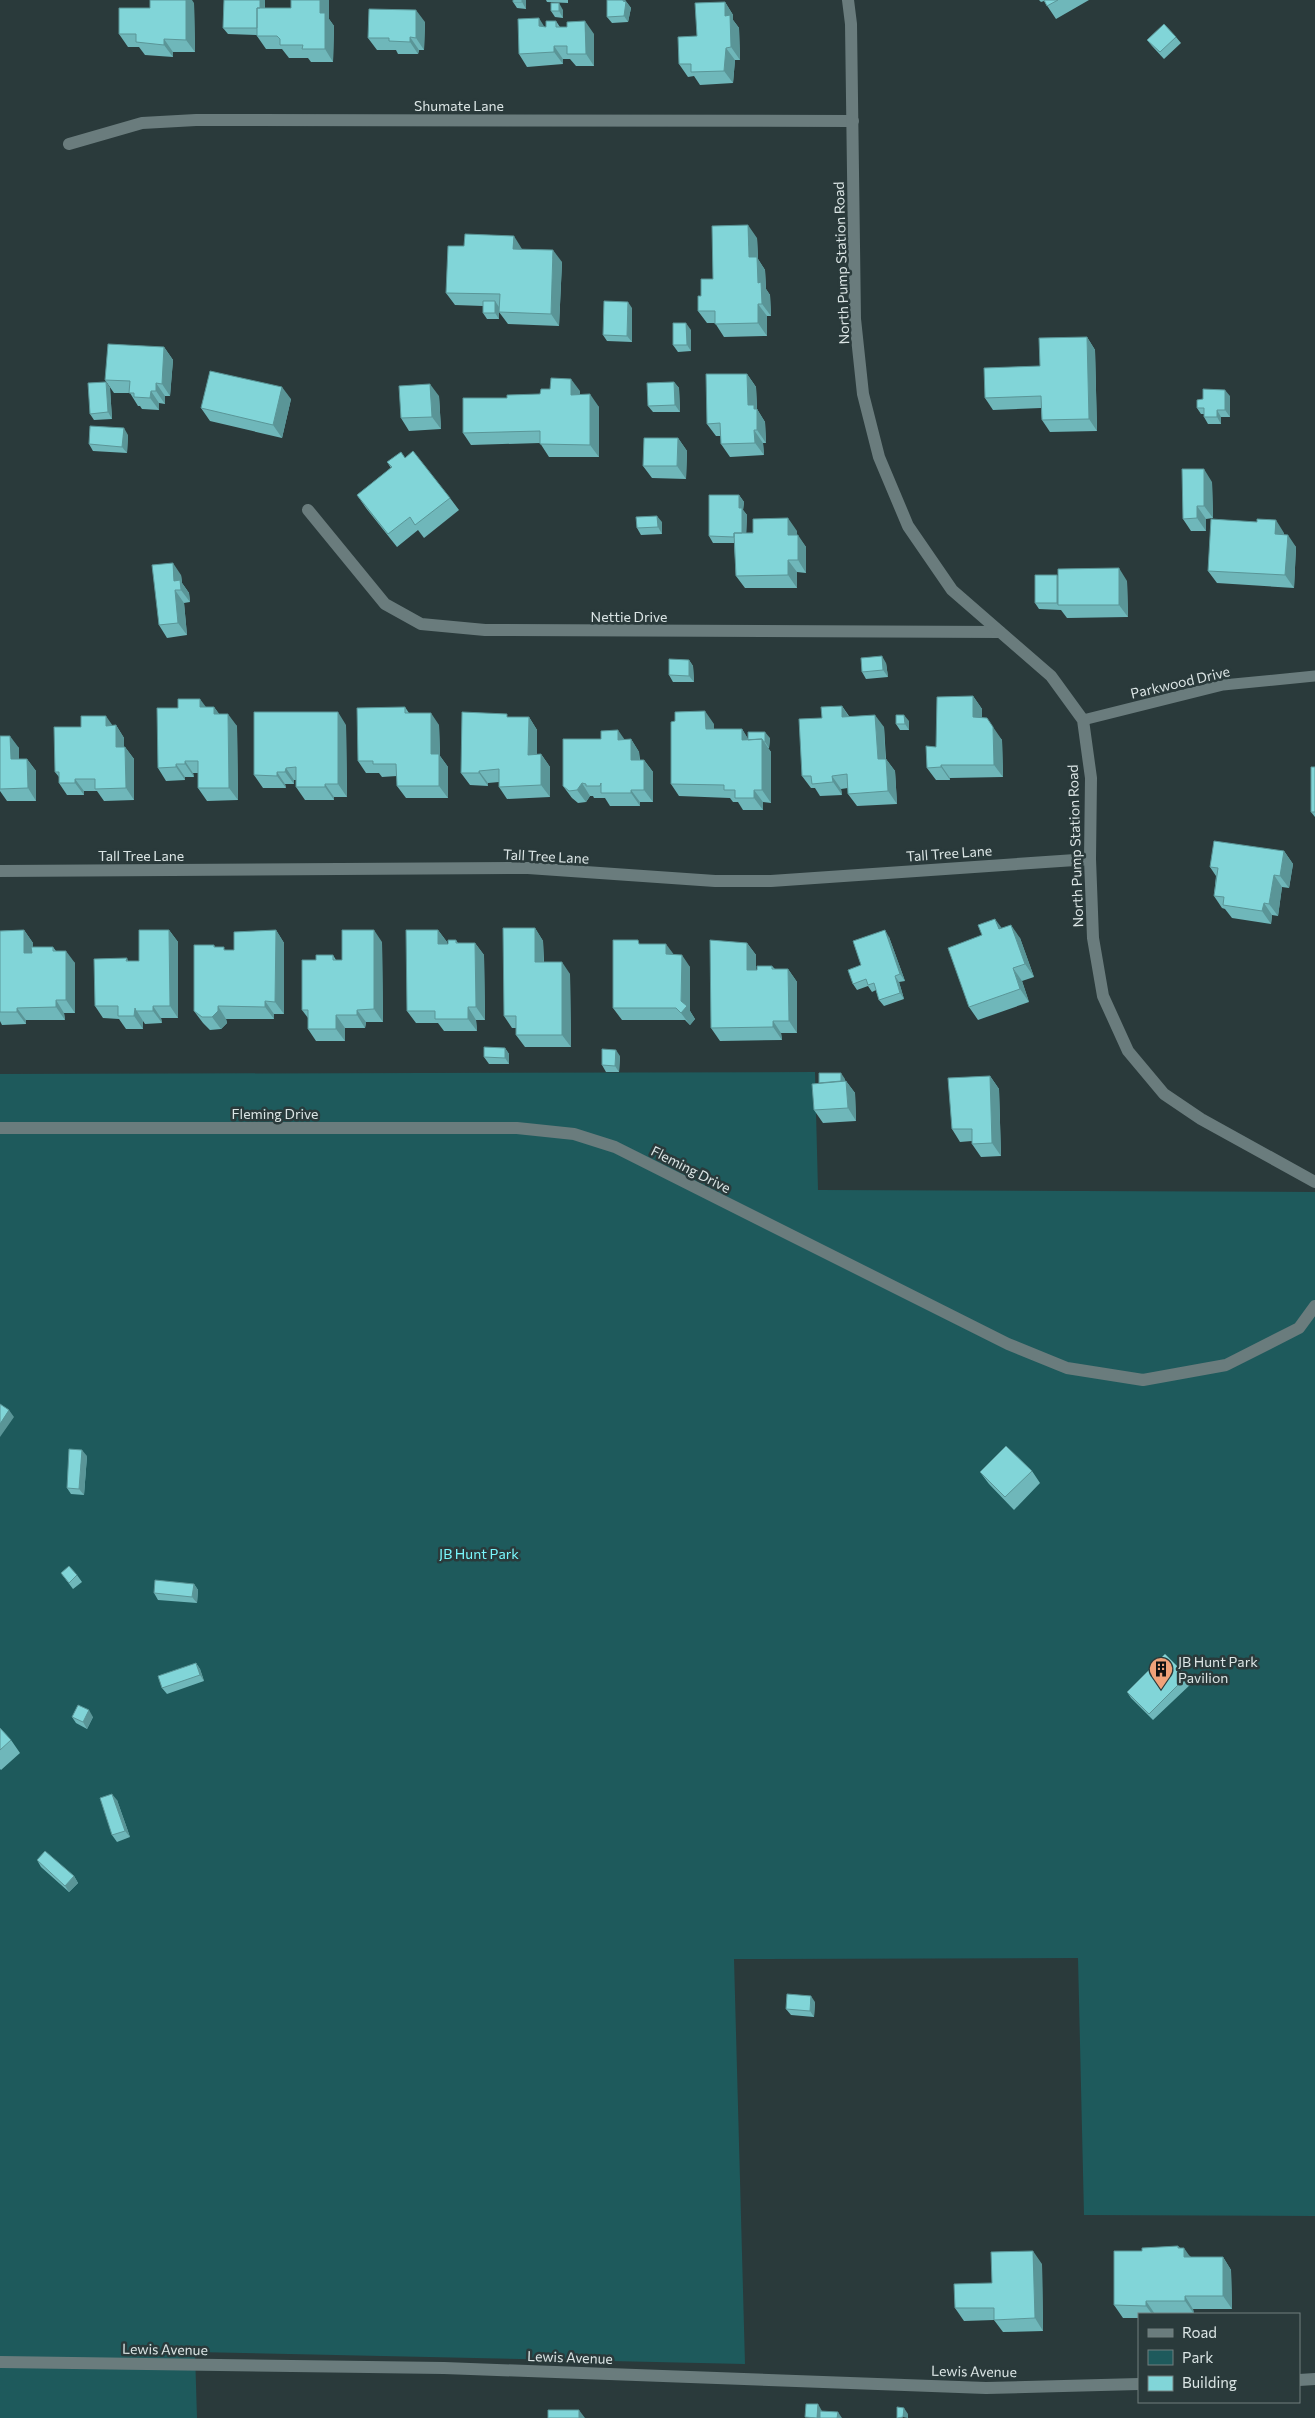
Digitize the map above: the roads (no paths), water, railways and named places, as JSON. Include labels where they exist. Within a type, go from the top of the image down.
[{"type":"street","name":"North Pump Station Road","points":[[848,0],[852,24],[855,319],[863,394],[880,457],[908,526],[952,590],[1051,676],[1083,720],[1091,778],[1090,859],[1093,938],[1103,996],[1128,1051],[1164,1094],[1201,1119],[1315,1182]]},
{"type":"street","name":"Shumate Lane","points":[[69,144],[142,123],[196,120],[852,122]]},
{"type":"street","name":"Nettie Drive","points":[[308,510],[386,604],[421,624],[485,630],[1000,632]]},
{"type":"street","name":"Tall Tree Lane","points":[[0,871],[528,868],[715,881],[771,881],[1090,859]]},
{"type":"street","name":"Fleming Drive","points":[[0,1128],[517,1128],[574,1134],[614,1147],[1008,1344],[1067,1368],[1143,1380],[1226,1365],[1299,1328],[1315,1306]]},
{"type":"street","name":"Lewis Avenue","points":[[0,2362],[444,2368],[986,2388],[1138,2384]]},
{"type":"street","points":[[1300,2380],[1315,2380]]},
{"type":"lane","name":"Parkwood Drive","points":[[1083,720],[1223,686],[1315,676]]},
{"type":"place","name":"JB Hunt Park Pavilion","points":[[1161,1690]]},
{"type":"park label","name":"JB Hunt Park","points":[[479,1553]]}]
